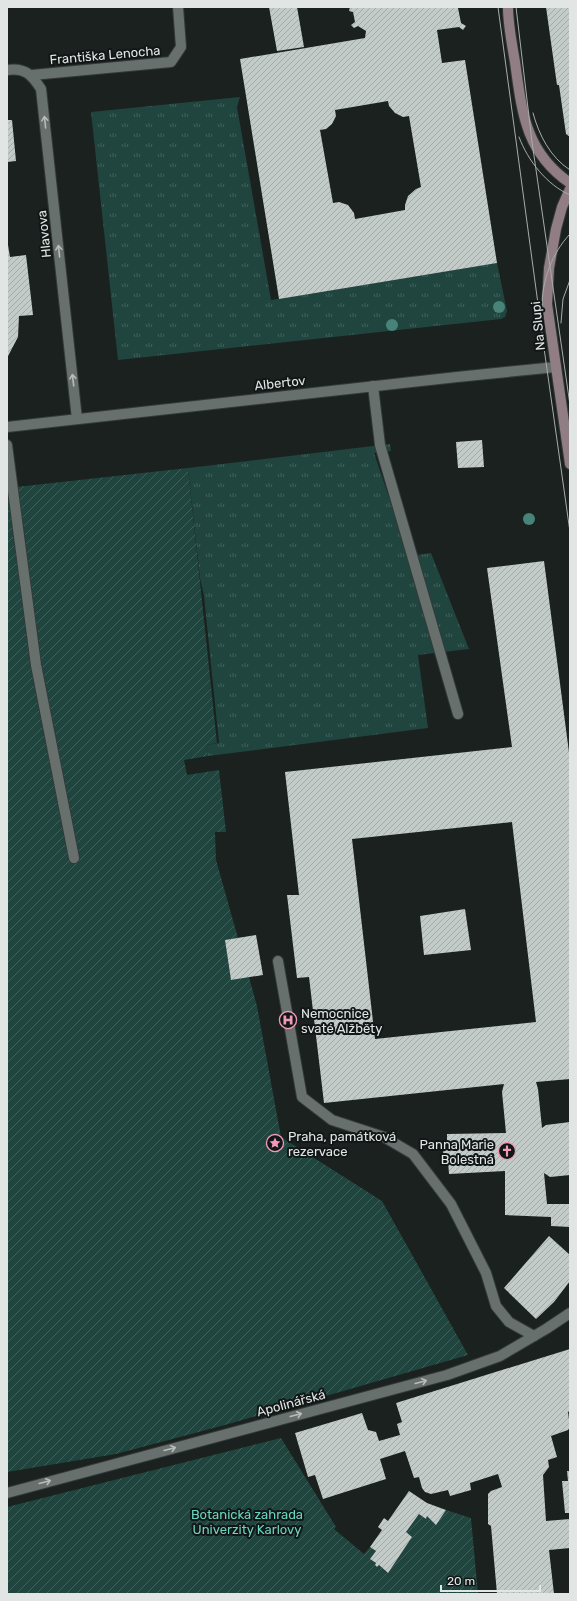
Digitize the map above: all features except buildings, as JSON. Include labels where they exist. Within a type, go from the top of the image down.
[{"type":"street","name":"Františka Lenocha","points":[[32,76],[171,62],[181,47],[178,7]]},
{"type":"street","points":[[507,9],[520,98],[532,142],[548,165],[559,176],[570,183]]},
{"type":"street","points":[[7,70],[16,69],[32,76]]},
{"type":"street","name":"Hlavova","points":[[32,76],[41,89],[77,419]]},
{"type":"street","name":"Na Slupi","points":[[570,189],[562,207],[556,229],[549,268],[548,316],[570,464]]},
{"type":"street","name":"Albertov","points":[[7,427],[556,367]]},
{"type":"street","points":[[373,386],[380,445],[458,714]]},
{"type":"street","points":[[7,445],[36,665],[74,858]]},
{"type":"street","points":[[278,961],[302,1097],[332,1120],[384,1137],[413,1154],[451,1204],[486,1273],[496,1306],[509,1322],[534,1336]]},
{"type":"street","name":"Apolinářská","points":[[7,1493],[447,1375],[500,1356],[570,1313]]},
{"type":"green space","points":[[240,97],[237,107],[271,300],[497,263],[507,311],[505,317],[501,319],[118,360],[91,112]]},
{"type":"green space","points":[[390,444],[391,451],[374,453],[409,556],[431,553],[469,649],[418,655],[428,728],[208,756],[206,745],[219,743],[204,596],[200,578],[188,468]]},
{"type":"green space","points":[[188,468],[217,743],[206,745],[208,756],[184,760],[187,775],[219,770],[226,832],[215,832],[216,860],[238,938],[225,940],[231,980],[249,977],[257,1006],[281,1137],[382,1201],[468,1355],[225,1425],[116,1454],[7,1472],[7,488]]},
{"type":"green space","name":"Botanická zahrada Univerzity Karlovy","points":[[281,1438],[336,1527],[334,1529],[364,1554],[370,1547],[376,1551],[370,1559],[376,1563],[375,1566],[377,1567],[379,1565],[387,1573],[412,1537],[406,1532],[419,1514],[426,1519],[427,1516],[436,1524],[446,1510],[471,1518],[478,1594],[7,1594],[7,1507]]},
{"type":"tram line","points":[[498,7],[570,532]]},
{"type":"tram line","points":[[516,7],[532,142],[570,405]]},
{"type":"tram line","points":[[533,113],[538,129],[546,145],[557,159],[570,170]]},
{"type":"tram line","points":[[519,137],[533,163],[546,179],[570,195]]},
{"type":"tram line","points":[[542,307],[542,297],[549,268],[553,258],[570,234]]},
{"type":"tram line","points":[[561,323],[563,299],[570,280]]},
{"type":"place","name":"Nemocnice svaté Alžběty","points":[[288,1020]]},
{"type":"place","name":"Praha, památková rezervace","points":[[275,1143]]},
{"type":"place","name":"Panna Marie Bolestná","points":[[507,1151]]}]
